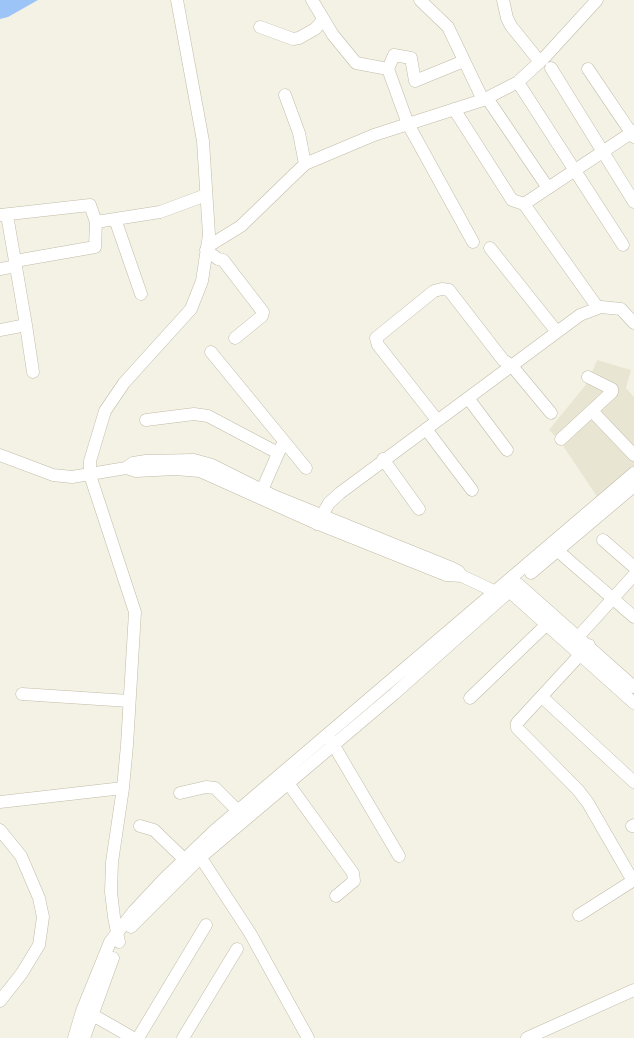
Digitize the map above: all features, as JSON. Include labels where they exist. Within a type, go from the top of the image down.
[{"type":"street","points":[[84,1038],[118,937],[111,892],[112,862],[123,788],[135,612],[90,475],[90,461],[105,411],[124,383],[191,309],[202,281],[209,236],[203,141],[177,0]]},
{"type":"street","points":[[312,0],[323,20],[356,63],[388,69]]},
{"type":"street","points":[[420,0],[448,28],[464,61],[487,102],[548,188]]},
{"type":"street","points":[[503,0],[507,18],[511,26],[540,62]]},
{"type":"street","points":[[207,249],[241,226],[305,164],[374,135],[454,109],[487,102],[518,82],[540,62],[597,0]]},
{"type":"street","points":[[260,27],[293,39],[307,34],[323,20]]},
{"type":"street","points":[[464,61],[415,81],[411,58],[394,55],[388,69],[408,124],[473,242]]},
{"type":"street","points":[[551,68],[634,202]]},
{"type":"street","points":[[524,204],[633,134],[588,69]]},
{"type":"street","points":[[521,87],[623,245]]},
{"type":"street","points":[[285,95],[299,133],[305,164]]},
{"type":"street","points":[[454,109],[512,200],[524,204],[598,308]]},
{"type":"street","points":[[96,222],[160,212],[206,195]]},
{"type":"street","points":[[0,269],[16,264],[95,247],[96,222],[90,204],[4,215],[16,264],[33,372]]},
{"type":"street","points":[[115,219],[141,294]]},
{"type":"street","points":[[490,248],[557,332]]},
{"type":"street","points":[[207,249],[218,259],[223,260],[263,312],[262,316],[235,338]]},
{"type":"street","points":[[437,420],[378,345],[376,338],[434,291],[442,289],[448,290],[503,360],[512,366],[551,413]]},
{"type":"street","points":[[320,519],[340,492],[580,315],[598,308],[620,309],[634,323]]},
{"type":"street","points":[[0,330],[26,325]]},
{"type":"street","points":[[211,352],[306,468]]},
{"type":"street","points":[[561,439],[613,390],[588,377]]},
{"type":"street","points":[[468,398],[507,450]]},
{"type":"street","points":[[592,411],[634,455]]},
{"type":"street","points":[[146,420],[194,414],[208,416],[278,453]]},
{"type":"street","points":[[426,429],[472,490]]},
{"type":"street","points":[[262,490],[284,441]]},
{"type":"street","points":[[0,455],[53,475],[72,477],[126,468],[133,464],[146,461],[194,460],[212,464],[320,519]]},
{"type":"street","points":[[383,460],[419,509]]},
{"type":"street","points":[[126,468],[136,471],[175,469],[200,472],[320,519],[452,568],[458,571],[462,576],[507,591],[578,637],[585,650],[634,703]]},
{"type":"street","points":[[74,1038],[103,959],[118,937],[163,880],[184,859],[198,853],[289,785],[507,591],[634,473]]},
{"type":"street","points":[[118,937],[137,920],[238,811],[327,735],[558,551],[634,486]]},
{"type":"street","points":[[603,540],[634,567]]},
{"type":"street","points":[[558,551],[634,617]]},
{"type":"street","points":[[578,637],[634,575]]},
{"type":"street","points":[[507,591],[546,625],[585,650],[634,687]]},
{"type":"street","points":[[470,698],[546,625]]},
{"type":"street","points":[[579,915],[633,881],[588,803],[578,790],[517,728],[517,723],[585,650]]},
{"type":"street","points":[[22,694],[129,701]]},
{"type":"street","points":[[542,697],[634,782]]},
{"type":"street","points":[[327,735],[399,856]]},
{"type":"street","points":[[282,775],[353,873],[354,881],[336,896]]},
{"type":"street","points":[[180,793],[206,787],[215,788],[238,811]]},
{"type":"street","points":[[0,802],[123,788]]},
{"type":"street","points":[[140,826],[154,830],[184,859]]},
{"type":"street","points":[[0,830],[21,856],[39,898],[43,917],[39,945],[22,973],[0,1001]]},
{"type":"street","points":[[198,853],[250,933],[308,1038]]},
{"type":"street","points":[[138,1038],[206,925]]},
{"type":"street","points":[[183,1038],[237,949]]},
{"type":"street","points":[[527,1038],[634,990]]},
{"type":"street","points":[[91,1014],[133,1038]]},
{"type":"shaded area","points":[[597,360],[631,370],[626,388],[634,397],[634,466],[598,498],[559,440],[549,430],[588,382]]},
{"type":"water","points":[[0,0],[38,0],[8,17],[0,19]]}]
